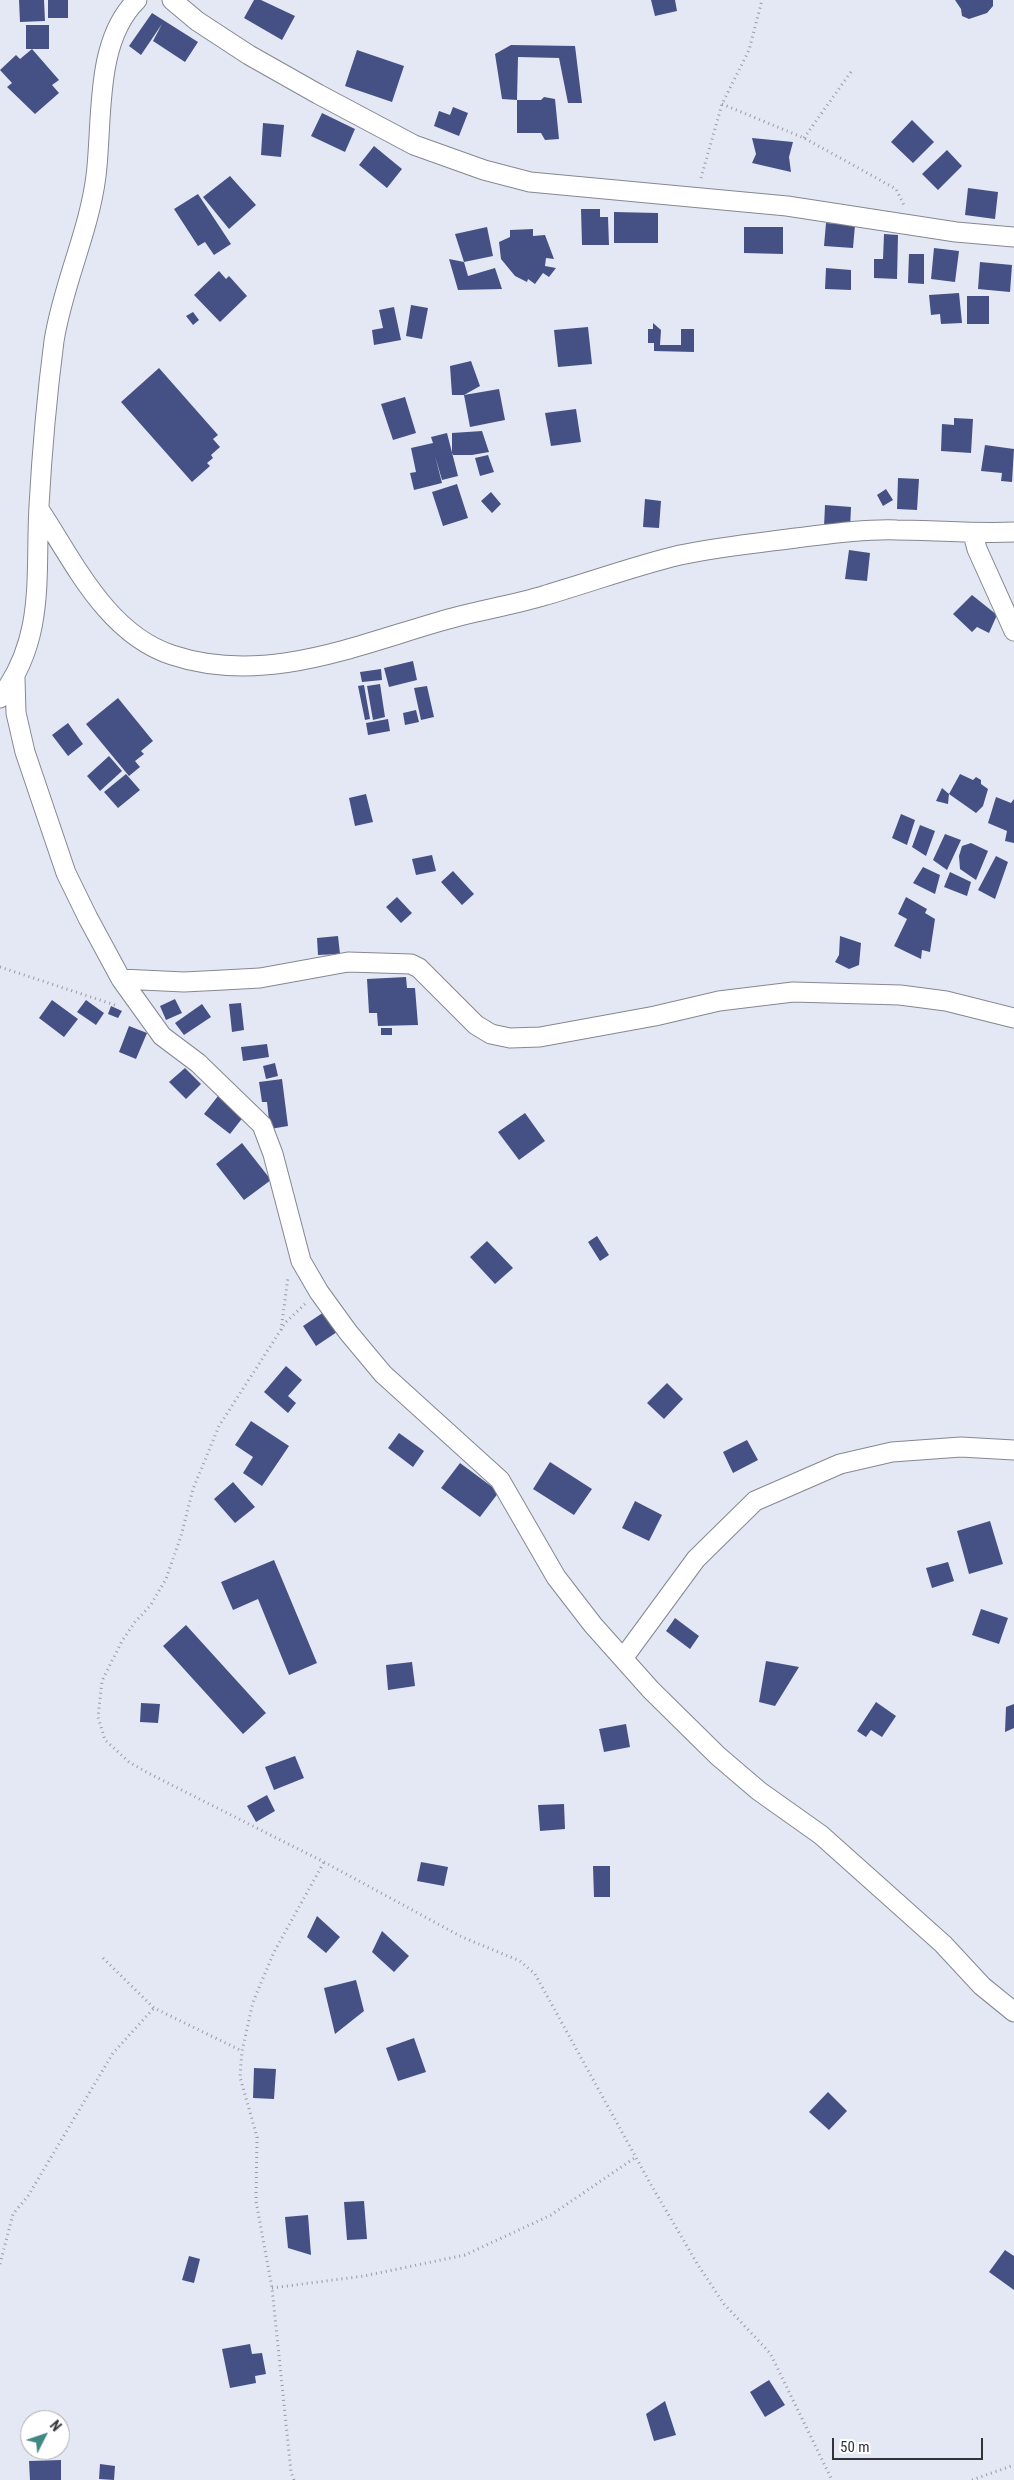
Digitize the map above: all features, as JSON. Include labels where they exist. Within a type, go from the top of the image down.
[{"type":"street","points":[[0,698],[15,678],[30,637],[37,599],[39,509],[55,339],[71,269],[84,230],[96,177],[103,83],[111,44],[119,23],[137,0]]},
{"type":"street","points":[[172,0],[197,21],[249,55],[414,145],[484,170],[530,182],[787,206],[956,232],[1014,237]]},
{"type":"street","points":[[39,509],[93,591],[124,629],[144,644],[172,655],[196,661],[237,666],[289,663],[344,652],[442,620],[544,596],[680,555],[748,544],[894,530],[973,534],[1014,532]]},
{"type":"street","points":[[973,534],[977,549],[1014,631]]},
{"type":"street","points":[[15,678],[16,713],[25,752],[39,798],[66,873],[121,979],[162,1036],[198,1063],[262,1125],[272,1154],[301,1261],[319,1292],[383,1374],[500,1480],[556,1577],[593,1625],[624,1657],[651,1690],[718,1756],[759,1792],[788,1810],[828,1841],[943,1944],[982,1986],[1014,2012]]},
{"type":"street","points":[[121,979],[204,981],[260,978],[348,962],[411,964],[419,968],[476,1025],[491,1034],[510,1038],[559,1034],[719,1001],[793,992],[900,995],[946,1001],[1014,1018]]},
{"type":"street","points":[[624,1657],[696,1558],[755,1500],[840,1464],[892,1452],[961,1447],[1014,1450]]},
{"type":"path","points":[[695,198],[722,104],[749,50],[762,0]]},
{"type":"path","points":[[804,138],[853,69]]},
{"type":"path","points":[[722,104],[804,138],[896,189],[915,226]]},
{"type":"path","points":[[0,967],[113,1006],[140,1006]]},
{"type":"path","points":[[280,1333],[288,1270]]},
{"type":"path","points":[[319,1292],[294,1313],[232,1402],[218,1426],[193,1489],[181,1536],[166,1580],[150,1606],[122,1640],[102,1682],[98,1717],[105,1740],[142,1770],[324,1862],[462,1937],[526,1965],[543,1986],[636,2157],[698,2265],[724,2304],[770,2353],[832,2480]]},
{"type":"path","points":[[294,2480],[291,2472],[272,2288],[256,2201],[257,2137],[240,2078],[242,2051],[253,2002],[274,1952],[324,1862]]},
{"type":"path","points":[[103,1958],[154,2008],[242,2051]]},
{"type":"path","points":[[0,2264],[13,2214],[28,2196],[113,2053],[154,2008]]},
{"type":"path","points":[[272,2288],[364,2276],[465,2255],[552,2216],[636,2157]]},
{"type":"path","points":[[972,2480],[1014,2465]]},
{"type":"building","points":[[19,0],[44,0],[45,21],[20,22]]},
{"type":"building","points":[[48,0],[68,0],[68,18],[48,18]]},
{"type":"building","points":[[254,0],[261,0],[295,16],[282,40],[244,18]]},
{"type":"building","points":[[651,0],[675,0],[677,11],[655,16]]},
{"type":"building","points":[[955,0],[993,0],[993,6],[987,13],[969,19],[962,16],[961,9]]},
{"type":"building","points":[[152,13],[198,42],[185,62],[153,41],[162,24],[141,55],[129,46]]},
{"type":"building","points":[[26,25],[49,25],[49,49],[26,49]]},
{"type":"building","points":[[511,45],[575,46],[582,103],[568,103],[559,58],[518,57],[517,100],[502,99],[495,54]]},
{"type":"building","points":[[32,49],[59,80],[52,85],[59,93],[35,114],[7,87],[12,83],[0,70],[16,55],[20,59]]},
{"type":"building","points":[[357,50],[404,66],[392,102],[345,86]]},
{"type":"building","points":[[544,97],[555,99],[559,139],[545,140],[541,133],[517,133],[517,100],[541,100]]},
{"type":"building","points":[[453,107],[468,113],[459,136],[434,126],[439,111],[450,115]]},
{"type":"building","points":[[322,113],[355,129],[345,152],[311,136]]},
{"type":"building","points":[[912,120],[934,142],[913,163],[891,142]]},
{"type":"building","points":[[263,123],[284,125],[281,157],[261,155]]},
{"type":"building","points":[[752,138],[793,142],[789,157],[791,172],[752,163],[756,154]]},
{"type":"building","points":[[374,146],[402,169],[387,188],[359,165]]},
{"type":"building","points":[[947,150],[962,166],[938,190],[922,174]]},
{"type":"building","points":[[230,176],[256,205],[229,229],[203,197]]},
{"type":"building","points":[[968,188],[998,192],[995,219],[965,215]]},
{"type":"building","points":[[198,194],[231,244],[214,255],[205,242],[198,246],[174,209]]},
{"type":"building","points":[[581,209],[600,209],[600,217],[608,217],[609,245],[582,245]]},
{"type":"building","points":[[614,212],[658,213],[658,243],[614,243]]},
{"type":"building","points":[[826,223],[855,225],[853,248],[824,246]]},
{"type":"building","points":[[487,227],[493,256],[464,262],[455,234]]},
{"type":"building","points":[[744,227],[783,227],[783,254],[744,253]]},
{"type":"building","points":[[533,229],[533,236],[545,235],[554,259],[546,258],[545,266],[556,268],[549,277],[543,273],[535,284],[528,279],[527,282],[515,276],[501,259],[499,242],[510,237],[510,230]]},
{"type":"building","points":[[884,234],[898,235],[897,279],[874,278],[874,259],[883,259]]},
{"type":"building","points":[[934,248],[959,251],[955,282],[931,279]]},
{"type":"building","points":[[909,254],[924,254],[924,284],[908,283]]},
{"type":"building","points":[[449,259],[464,262],[468,276],[495,268],[502,289],[458,290]]},
{"type":"building","points":[[980,262],[1012,265],[1010,292],[978,289]]},
{"type":"building","points":[[826,268],[851,270],[851,290],[825,289]]},
{"type":"building","points":[[219,271],[226,279],[229,276],[247,296],[220,322],[194,295]]},
{"type":"building","points":[[959,293],[962,323],[941,324],[940,314],[931,315],[929,295]]},
{"type":"building","points":[[967,296],[989,296],[989,324],[967,324]]},
{"type":"building","points":[[411,305],[428,308],[422,339],[406,336]]},
{"type":"building","points":[[394,307],[401,340],[374,345],[372,330],[383,328],[379,310]]},
{"type":"building","points":[[193,312],[199,320],[193,325],[186,316]]},
{"type":"building","points":[[653,323],[661,330],[660,345],[681,345],[681,329],[694,329],[694,352],[654,351],[654,343],[648,343],[648,329],[653,329]]},
{"type":"building","points":[[588,327],[592,364],[558,367],[554,330]]},
{"type":"building","points":[[471,361],[480,386],[464,395],[452,395],[450,366]]},
{"type":"building","points":[[159,368],[218,435],[213,439],[220,447],[211,455],[213,458],[207,463],[210,466],[192,482],[121,402]]},
{"type":"building","points":[[499,389],[505,420],[470,427],[464,395]]},
{"type":"building","points":[[405,397],[416,433],[393,440],[381,404]]},
{"type":"building","points":[[576,409],[581,442],[551,446],[545,413]]},
{"type":"building","points":[[954,418],[973,419],[971,453],[941,451],[942,424],[954,425]]},
{"type":"building","points":[[482,431],[489,452],[472,455],[452,455],[452,433]]},
{"type":"building","points":[[447,433],[458,476],[442,480],[435,456],[442,483],[414,490],[410,473],[416,472],[411,448],[433,443],[431,437]]},
{"type":"building","points":[[985,445],[1014,449],[1012,482],[1001,481],[1002,473],[981,471]]},
{"type":"building","points":[[488,455],[494,472],[480,476],[475,458]]},
{"type":"building","points":[[898,478],[919,479],[917,510],[897,509]]},
{"type":"building","points":[[457,484],[468,518],[443,526],[432,492]]},
{"type":"building","points":[[886,489],[893,500],[883,506],[877,495]]},
{"type":"building","points":[[491,492],[501,504],[492,513],[481,501]]},
{"type":"building","points":[[645,499],[661,501],[659,528],[643,527]]},
{"type":"building","points":[[825,505],[851,507],[850,529],[824,527]]},
{"type":"building","points":[[849,550],[870,553],[867,581],[845,579]]},
{"type":"building","points":[[972,595],[997,615],[989,633],[977,627],[972,632],[953,614]]},
{"type":"building","points":[[413,661],[417,680],[389,687],[384,668]]},
{"type":"building","points":[[381,669],[382,680],[362,682],[360,672]]},
{"type":"building","points":[[380,684],[385,717],[373,720],[367,686]]},
{"type":"building","points":[[364,685],[370,719],[365,720],[358,686]]},
{"type":"building","points":[[427,686],[434,717],[421,720],[414,688]]},
{"type":"building","points":[[118,698],[153,741],[141,751],[144,754],[135,761],[140,767],[129,776],[86,724]]},
{"type":"building","points":[[416,710],[419,722],[405,725],[403,713]]},
{"type":"building","points":[[388,719],[390,731],[368,735],[366,723]]},
{"type":"building","points":[[68,723],[83,744],[68,756],[52,735]]},
{"type":"building","points":[[109,756],[122,771],[100,791],[87,776]]},
{"type":"building","points":[[126,774],[140,790],[118,808],[104,792]]},
{"type":"building","points":[[960,774],[973,780],[976,777],[988,789],[983,806],[976,813],[949,794]]},
{"type":"building","points":[[942,788],[949,794],[948,804],[936,801]]},
{"type":"building","points":[[366,794],[373,822],[355,826],[349,798]]},
{"type":"building","points":[[996,797],[1011,803],[1014,799],[1014,843],[1005,841],[1007,831],[988,823]]},
{"type":"building","points":[[901,814],[915,820],[907,845],[892,838]]},
{"type":"building","points":[[920,825],[935,831],[926,856],[912,847]]},
{"type":"building","points":[[945,834],[961,840],[947,870],[933,860]]},
{"type":"building","points":[[971,843],[988,851],[976,880],[960,869],[959,856],[962,846]]},
{"type":"building","points":[[432,855],[436,871],[416,875],[412,859]]},
{"type":"building","points":[[996,856],[1008,862],[995,899],[978,890]]},
{"type":"building","points":[[923,867],[940,875],[935,894],[913,883]]},
{"type":"building","points":[[453,871],[474,894],[462,905],[441,882]]},
{"type":"building","points":[[950,872],[971,882],[967,896],[944,887]]},
{"type":"building","points":[[397,897],[412,913],[401,923],[386,907]]},
{"type":"building","points":[[906,897],[927,909],[925,913],[935,919],[930,952],[922,950],[921,959],[894,946],[907,919],[898,914]]},
{"type":"building","points":[[338,936],[340,954],[318,955],[317,938]]},
{"type":"building","points":[[840,936],[861,943],[859,965],[849,969],[835,962],[839,955]]},
{"type":"building","points":[[406,977],[407,988],[415,988],[418,1025],[378,1026],[377,1013],[369,1013],[367,979]]},
{"type":"building","points":[[175,999],[182,1013],[166,1020],[160,1006]]},
{"type":"building","points":[[52,1000],[78,1019],[64,1037],[39,1018]]},
{"type":"building","points":[[86,1000],[104,1013],[96,1025],[77,1012]]},
{"type":"building","points":[[241,1003],[244,1030],[232,1032],[229,1004]]},
{"type":"building","points":[[202,1004],[211,1017],[184,1035],[175,1023]]},
{"type":"building","points":[[111,1006],[122,1011],[118,1018],[108,1014]]},
{"type":"building","points":[[129,1026],[147,1033],[136,1059],[119,1052]]},
{"type":"building","points":[[381,1028],[392,1028],[392,1035],[381,1035]]},
{"type":"building","points":[[267,1044],[269,1057],[243,1061],[241,1047]]},
{"type":"building","points":[[275,1063],[278,1076],[266,1079],[263,1066]]},
{"type":"building","points":[[185,1068],[201,1084],[186,1099],[169,1082]]},
{"type":"building","points":[[282,1079],[288,1126],[270,1129],[267,1102],[262,1102],[259,1082]]},
{"type":"building","points":[[218,1096],[244,1116],[230,1134],[204,1114]]},
{"type":"building","points":[[525,1113],[545,1141],[519,1160],[498,1132]]},
{"type":"building","points":[[242,1143],[271,1180],[244,1200],[216,1164]]},
{"type":"building","points":[[597,1236],[609,1255],[600,1261],[588,1242]]},
{"type":"building","points":[[487,1241],[513,1268],[495,1284],[470,1257]]},
{"type":"building","points":[[324,1312],[337,1332],[316,1346],[303,1326]]},
{"type":"building","points":[[286,1366],[302,1380],[288,1396],[296,1403],[288,1413],[264,1392]]},
{"type":"building","points":[[667,1383],[683,1399],[664,1419],[647,1403]]},
{"type":"building","points":[[251,1421],[289,1446],[262,1486],[243,1473],[253,1457],[235,1445]]},
{"type":"building","points":[[399,1433],[424,1451],[413,1467],[388,1448]]},
{"type":"building","points":[[747,1440],[758,1460],[733,1473],[723,1452]]},
{"type":"building","points":[[550,1462],[592,1489],[574,1515],[533,1489]]},
{"type":"building","points":[[460,1463],[499,1492],[480,1517],[441,1488]]},
{"type":"building","points":[[233,1482],[255,1507],[235,1523],[214,1499]]},
{"type":"building","points":[[635,1501],[662,1515],[649,1541],[622,1528]]},
{"type":"building","points":[[990,1521],[1003,1564],[969,1574],[957,1531]]},
{"type":"building","points":[[274,1560],[317,1663],[289,1675],[258,1599],[233,1610],[221,1582]]},
{"type":"building","points":[[948,1562],[954,1581],[932,1588],[926,1568]]},
{"type":"building","points":[[981,1609],[1008,1618],[999,1644],[972,1635]]},
{"type":"building","points":[[675,1618],[699,1636],[690,1649],[666,1631]]},
{"type":"building","points":[[186,1625],[266,1713],[243,1734],[163,1646]]},
{"type":"building","points":[[766,1661],[799,1667],[775,1706],[759,1702]]},
{"type":"building","points":[[412,1662],[415,1686],[388,1690],[386,1665]]},
{"type":"building","points":[[876,1702],[896,1716],[882,1737],[871,1730],[866,1737],[857,1731]]},
{"type":"building","points":[[141,1703],[160,1704],[158,1723],[140,1722]]},
{"type":"building","points":[[1014,1704],[1014,1728],[1005,1732],[1006,1707]]},
{"type":"building","points":[[626,1724],[630,1747],[604,1752],[599,1729]]},
{"type":"building","points":[[295,1756],[304,1778],[274,1790],[265,1767]]},
{"type":"building","points":[[267,1795],[275,1811],[256,1822],[247,1806]]},
{"type":"building","points":[[564,1804],[565,1829],[540,1831],[538,1805]]},
{"type":"building","points":[[421,1862],[448,1867],[444,1886],[417,1881]]},
{"type":"building","points":[[593,1866],[610,1866],[610,1897],[594,1897]]},
{"type":"building","points":[[317,1916],[340,1937],[326,1953],[307,1937]]},
{"type":"building","points":[[382,1931],[409,1956],[394,1972],[372,1952]]},
{"type":"building","points":[[356,1980],[364,2011],[335,2034],[324,1988]]},
{"type":"building","points":[[414,2038],[426,2072],[398,2081],[386,2048]]},
{"type":"building","points":[[254,2068],[276,2069],[274,2099],[253,2098]]},
{"type":"building","points":[[828,2092],[847,2111],[829,2130],[809,2112]]},
{"type":"building","points":[[364,2201],[367,2239],[347,2240],[344,2202]]},
{"type":"building","points":[[308,2215],[311,2255],[288,2248],[285,2217]]},
{"type":"building","points":[[1005,2250],[1014,2256],[1014,2290],[989,2272]]},
{"type":"building","points":[[189,2256],[200,2259],[194,2283],[182,2280]]},
{"type":"building","points":[[250,2344],[252,2354],[262,2353],[266,2374],[255,2376],[256,2383],[230,2388],[222,2349]]},
{"type":"building","points":[[769,2380],[785,2405],[765,2417],[750,2392]]},
{"type":"building","points":[[665,2401],[676,2435],[654,2441],[646,2414]]},
{"type":"building","points":[[61,2460],[61,2480],[30,2480],[29,2461]]},
{"type":"building","points":[[100,2464],[115,2466],[114,2480],[99,2479]]}]
